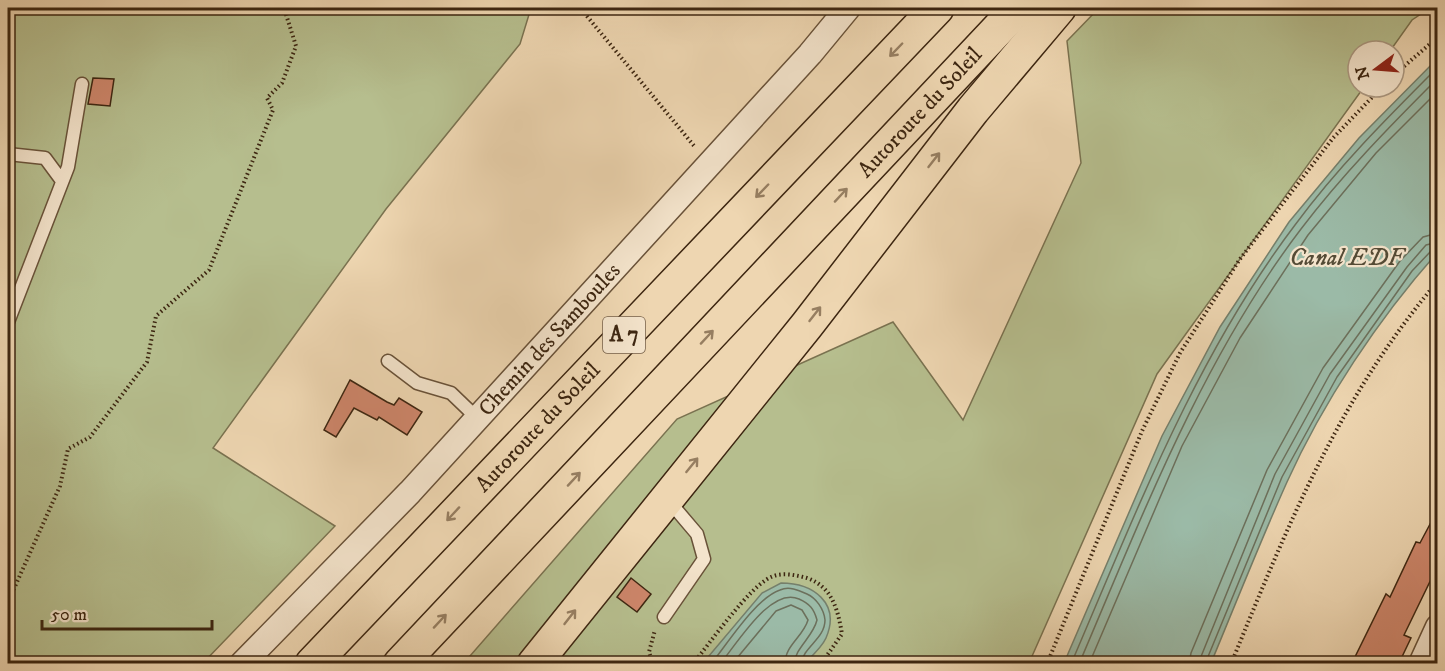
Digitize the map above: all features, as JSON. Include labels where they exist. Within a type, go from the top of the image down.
[{"type":"highway","name":"Autoroute du Soleil","points":[[312,663],[937,8]]},
{"type":"highway","name":"Autoroute du Soleil","points":[[400,663],[1018,8]]},
{"type":"highway","points":[[534,663],[807,325],[973,110],[1059,8]]},
{"type":"street","name":"Chemin des Samboules","points":[[242,663],[410,492],[708,162],[810,54],[848,8]]},
{"type":"street","points":[[1421,663],[1437,627]]},
{"type":"lane","points":[[8,322],[68,167],[82,84]]},
{"type":"lane","points":[[8,154],[45,158],[62,181]]},
{"type":"lane","points":[[388,361],[417,382],[451,393],[477,418]]},
{"type":"lane","points":[[664,617],[704,559],[697,534],[666,497]]},
{"type":"path","points":[[8,602],[60,486],[68,448],[90,437],[147,362],[156,316],[209,270],[273,110],[267,98],[282,83],[296,46],[284,8]]},
{"type":"path","points":[[583,8],[586,15],[708,162]]},
{"type":"path","points":[[1406,64],[1437,37]]},
{"type":"path","points":[[1047,663],[1142,431],[1179,353],[1240,259],[1333,138],[1371,99]]},
{"type":"path","points":[[1232,663],[1290,520],[1317,463],[1378,362],[1415,307],[1437,281]]},
{"type":"path","points":[[693,663],[757,587],[771,576],[791,574],[811,579],[829,593],[837,608],[842,634],[834,649],[821,663]]},
{"type":"path","points":[[653,663],[649,652],[653,633],[664,617]]},
{"type":"shaded area","points":[[8,8],[531,8],[520,44],[386,209],[213,448],[335,526],[203,663],[8,663]]},
{"type":"shaded area","points":[[1099,8],[1430,8],[1412,20],[1399,39],[1346,39],[1346,99],[1355,99],[1157,374],[1029,663],[463,664],[677,419],[893,322],[963,420],[1081,163],[1067,41]]},
{"type":"water","name":"Canal EDF","points":[[1437,59],[1437,253],[1415,278],[1374,333],[1317,422],[1277,505],[1211,663],[1064,663],[1162,436],[1220,327],[1289,222],[1359,138],[1398,99],[1406,99],[1406,90]]},
{"type":"water","points":[[781,583],[793,584],[813,591],[827,605],[830,626],[826,638],[814,654],[805,663],[703,663],[762,593]]},
{"type":"building","points":[[93,78],[114,79],[110,106],[88,104]]},
{"type":"building","points":[[350,380],[387,402],[394,405],[399,398],[422,412],[407,435],[379,417],[377,420],[354,408],[336,437],[324,430]]},
{"type":"building","points":[[1437,511],[1437,567],[1404,635],[1411,638],[1399,663],[1352,663],[1386,594],[1390,597],[1416,542],[1420,543]]},
{"type":"building","points":[[631,578],[651,594],[637,612],[617,597]]}]
